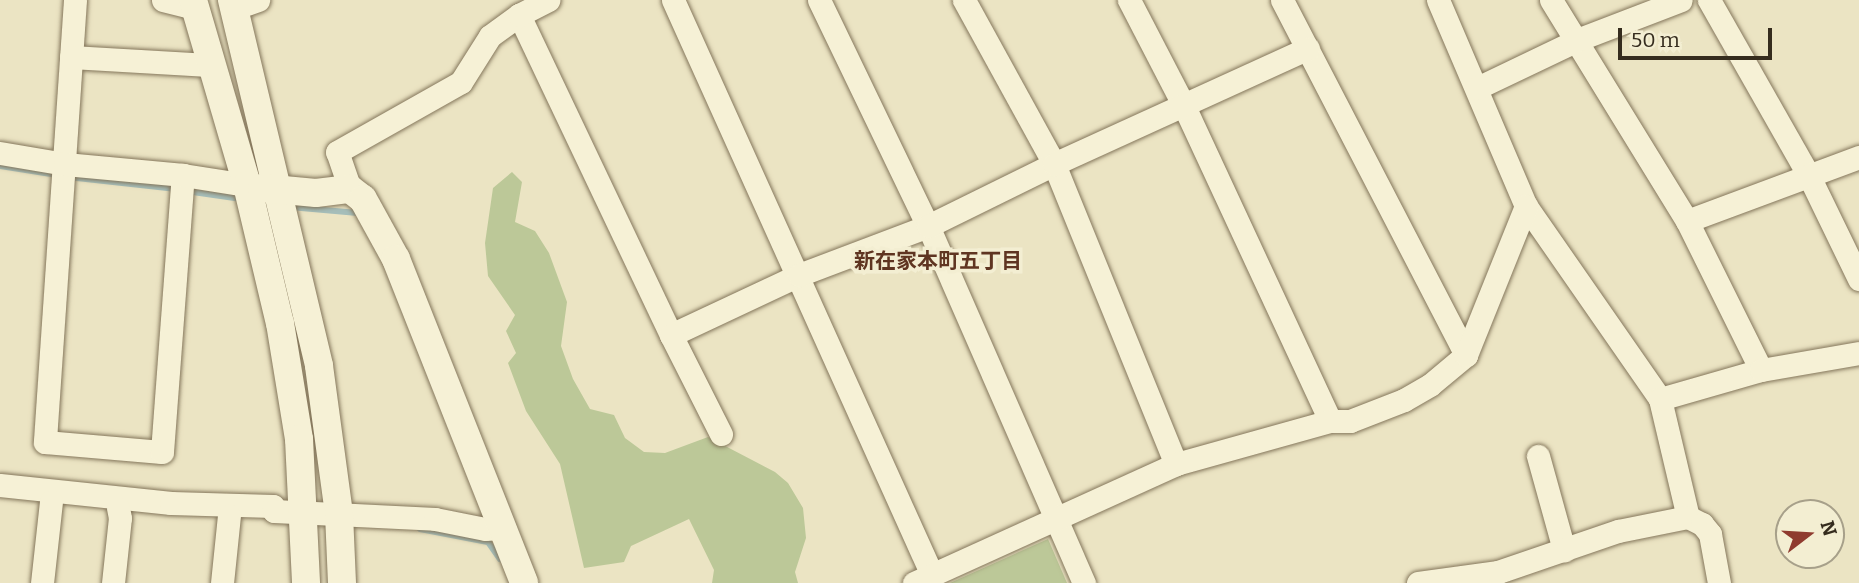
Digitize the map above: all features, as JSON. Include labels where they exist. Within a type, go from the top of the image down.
[{"type":"street","points":[[75,0],[44,442],[162,452],[183,175]]},
{"type":"street","points":[[163,0],[193,4],[247,186],[280,323],[299,439],[306,583]]},
{"type":"street","points":[[232,0],[280,191],[319,366],[339,514],[342,583]]},
{"type":"street","points":[[245,0],[247,4],[258,0]]},
{"type":"street","points":[[524,583],[396,259],[363,199],[351,189],[337,152],[461,82],[490,36],[519,15],[548,0]]},
{"type":"street","points":[[673,0],[799,275],[923,579],[1176,464],[1330,421],[1350,421],[1404,400],[1430,385],[1466,355],[1526,206]]},
{"type":"street","points":[[819,0],[928,226],[1084,583]]},
{"type":"street","points":[[964,0],[1054,164],[1176,464]]},
{"type":"street","points":[[1129,0],[1184,106],[1330,421]]},
{"type":"street","points":[[1282,0],[1466,355]]},
{"type":"street","points":[[1438,0],[1526,206],[1660,399],[1688,517]]},
{"type":"street","points":[[1551,0],[1686,221],[1761,370]]},
{"type":"street","points":[[1477,88],[1577,40],[1681,0]]},
{"type":"street","points":[[1709,0],[1808,174],[1859,279]]},
{"type":"street","points":[[519,15],[721,434]]},
{"type":"street","points":[[671,335],[799,275],[928,226],[1054,164],[1308,48]]},
{"type":"street","points":[[71,57],[209,65]]},
{"type":"street","points":[[0,153],[64,172],[183,175],[280,191],[316,193],[351,189]]},
{"type":"street","points":[[1686,221],[1859,157]]},
{"type":"street","points":[[1660,399],[1761,370],[1859,353]]},
{"type":"street","points":[[1538,456],[1564,550]]},
{"type":"street","points":[[0,485],[171,503],[273,506],[274,517],[118,508],[0,496]]},
{"type":"street","points":[[42,583],[51,501]]},
{"type":"street","points":[[113,583],[120,518],[118,508]]},
{"type":"street","points":[[274,511],[435,519],[485,529],[503,528]]},
{"type":"street","points":[[222,583],[229,515]]},
{"type":"street","points":[[1418,583],[1498,572],[1618,531],[1688,517],[1702,524],[1710,534],[1719,583]]},
{"type":"green space","points":[[512,172],[522,182],[515,222],[535,231],[549,253],[567,302],[561,346],[573,379],[590,409],[614,415],[625,438],[644,452],[665,453],[708,437],[775,472],[788,483],[803,508],[806,538],[795,572],[798,583],[712,583],[714,570],[689,519],[631,546],[624,562],[584,568],[560,464],[526,411],[508,363],[516,353],[506,331],[515,315],[488,276],[485,243],[493,188]]},
{"type":"green space","points":[[1048,539],[1067,583],[950,583]]},
{"type":"waterway","points":[[0,166],[57,175]]},
{"type":"waterway","points":[[68,177],[176,189]]},
{"type":"waterway","points":[[186,191],[241,199]]},
{"type":"waterway","points":[[290,207],[358,213]]},
{"type":"waterway","points":[[420,529],[488,542],[500,559]]},
{"type":"district","name":"新在家本町五丁目","points":[[938,261]]}]
